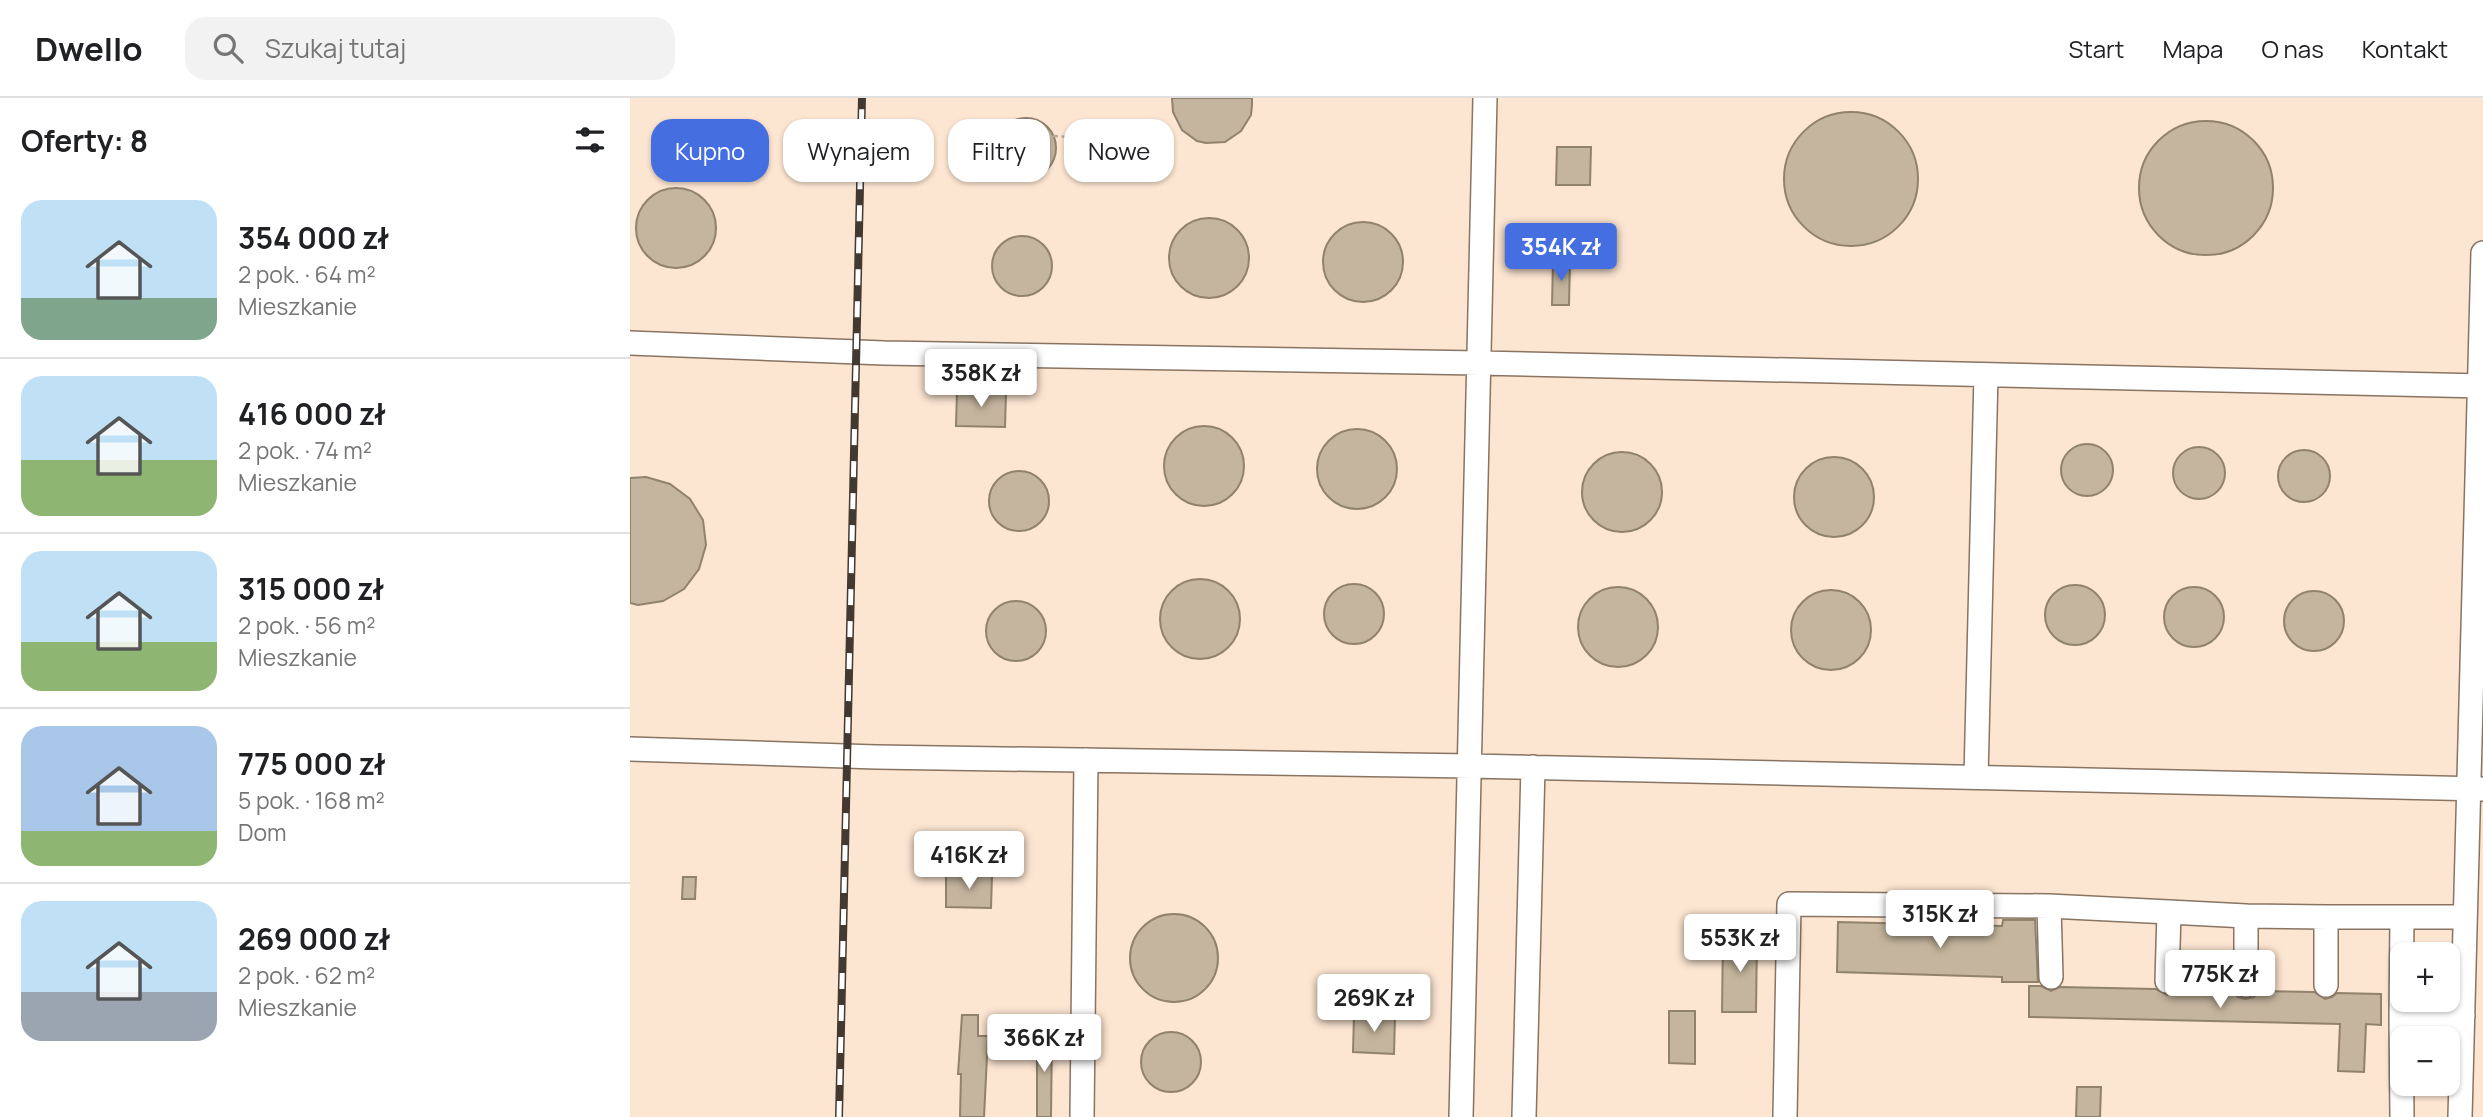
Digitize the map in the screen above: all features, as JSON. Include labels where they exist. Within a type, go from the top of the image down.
[{"type":"lane","points":[[1461,1117],[1486,98]]},
{"type":"lane","points":[[2460,1117],[2474,948],[2465,917],[2476,789],[2483,253]]},
{"type":"lane","points":[[630,343],[898,353],[1479,363],[2481,386]]},
{"type":"lane","points":[[1976,777],[1986,375]]},
{"type":"lane","points":[[630,749],[876,757],[1533,767],[2476,789]]},
{"type":"lane","points":[[1082,1117],[1086,760]]},
{"type":"lane","points":[[1524,1117],[1533,767]]},
{"type":"lane","points":[[1784,1117],[1789,904],[2049,906],[2246,916],[2465,917]]},
{"type":"lane","points":[[2049,906],[2051,977]]},
{"type":"lane","points":[[2167,981],[2169,912]]},
{"type":"lane","points":[[2246,916],[2246,985]]},
{"type":"lane","points":[[2326,916],[2326,985]]},
{"type":"lane","points":[[2402,916],[2402,1117]]},
{"type":"lane","points":[[2401,1017],[2470,1004]]},
{"type":"path","points":[[1053,136],[1064,137]]},
{"type":"shaded area","points":[[630,98],[2483,98],[2483,1117],[630,1117]]},
{"type":"building","points":[[1172,98],[1252,98],[1251,115],[1241,131],[1225,142],[1206,143],[1197,141],[1182,130],[1173,112]]},
{"type":"building","points":[[1851,112],[1877,117],[1898,132],[1913,153],[1918,179],[1913,205],[1898,226],[1877,241],[1851,246],[1825,241],[1804,226],[1789,205],[1784,179],[1789,153],[1804,132],[1825,117]]},
{"type":"building","points":[[2206,121],[2232,126],[2253,141],[2268,162],[2273,188],[2268,214],[2253,235],[2232,250],[2206,255],[2180,250],[2159,235],[2144,214],[2139,188],[2144,162],[2159,141],[2180,126]]},
{"type":"building","points":[[1050,131],[1055,142],[1055,154],[1050,165]]},
{"type":"building","points":[[1557,147],[1591,147],[1590,185],[1556,185]]},
{"type":"building","points":[[676,188],[691,191],[704,200],[713,213],[716,228],[713,243],[704,256],[691,265],[676,268],[661,265],[648,256],[639,243],[636,228],[639,213],[648,200],[661,191]]},
{"type":"building","points":[[1209,218],[1224,221],[1237,230],[1246,243],[1249,258],[1246,273],[1237,286],[1224,295],[1209,298],[1194,295],[1181,286],[1172,273],[1169,258],[1172,243],[1181,230],[1194,221]]},
{"type":"building","points":[[1363,222],[1378,225],[1391,234],[1400,247],[1403,262],[1400,277],[1391,290],[1378,299],[1363,302],[1348,299],[1335,290],[1326,277],[1323,262],[1326,247],[1335,234],[1348,225]]},
{"type":"building","points":[[1022,236],[1043,245],[1052,266],[1043,287],[1022,296],[1001,287],[992,266],[1001,245]]},
{"type":"building","points":[[1553,261],[1570,261],[1569,305],[1552,305]]},
{"type":"building","points":[[957,391],[1006,392],[1005,427],[956,426]]},
{"type":"building","points":[[1204,426],[1219,429],[1232,438],[1241,451],[1244,466],[1241,481],[1232,494],[1219,503],[1204,506],[1189,503],[1176,494],[1167,481],[1164,466],[1167,451],[1176,438],[1189,429]]},
{"type":"building","points":[[1357,429],[1372,432],[1385,441],[1394,454],[1397,469],[1394,484],[1385,497],[1372,506],[1357,509],[1342,506],[1329,497],[1320,484],[1317,469],[1320,454],[1329,441],[1342,432]]},
{"type":"building","points":[[2087,444],[2097,446],[2105,452],[2111,460],[2111,480],[2105,488],[2097,494],[2087,496],[2077,494],[2069,488],[2063,480],[2061,470],[2063,460],[2069,452],[2077,446]]},
{"type":"building","points":[[2199,447],[2209,449],[2217,455],[2223,463],[2223,483],[2217,491],[2209,497],[2199,499],[2189,497],[2181,491],[2175,483],[2173,473],[2175,463],[2181,455],[2189,449]]},
{"type":"building","points":[[2304,450],[2314,452],[2322,458],[2328,466],[2328,486],[2322,494],[2314,500],[2304,502],[2294,500],[2286,494],[2280,486],[2278,476],[2280,466],[2286,458],[2294,452]]},
{"type":"building","points":[[1622,452],[1637,455],[1650,464],[1659,477],[1662,492],[1659,507],[1650,520],[1637,529],[1622,532],[1607,529],[1594,520],[1585,507],[1582,492],[1585,477],[1594,464],[1607,455]]},
{"type":"building","points":[[1834,457],[1849,460],[1862,469],[1871,482],[1874,497],[1871,512],[1862,525],[1849,534],[1834,537],[1819,534],[1806,525],[1797,512],[1794,497],[1797,482],[1806,469],[1819,460]]},
{"type":"building","points":[[1019,471],[1040,480],[1049,501],[1040,522],[1019,531],[998,522],[989,501],[998,480]]},
{"type":"building","points":[[646,477],[670,484],[690,499],[703,520],[706,545],[699,569],[684,589],[663,601],[638,605],[630,603],[630,478]]},
{"type":"building","points":[[1200,579],[1215,582],[1228,591],[1237,604],[1240,619],[1237,634],[1228,647],[1215,656],[1200,659],[1185,656],[1172,647],[1163,634],[1160,619],[1163,604],[1172,591],[1185,582]]},
{"type":"building","points":[[1354,584],[1375,593],[1384,614],[1375,635],[1354,644],[1333,635],[1324,614],[1333,593]]},
{"type":"building","points":[[2069,585],[2081,585],[2100,598],[2105,615],[2103,627],[2092,640],[2081,645],[2069,645],[2050,632],[2045,621],[2045,609],[2058,590]]},
{"type":"building","points":[[1618,587],[1633,590],[1646,599],[1655,612],[1658,627],[1655,642],[1646,655],[1633,664],[1618,667],[1603,664],[1590,655],[1581,642],[1578,627],[1581,612],[1590,599],[1603,590]]},
{"type":"building","points":[[2188,587],[2200,587],[2216,595],[2222,605],[2222,629],[2216,639],[2200,647],[2188,647],[2172,639],[2164,623],[2164,611],[2172,595]]},
{"type":"building","points":[[1831,590],[1846,593],[1859,602],[1868,615],[1871,630],[1868,645],[1859,658],[1846,667],[1831,670],[1816,667],[1803,658],[1794,645],[1791,630],[1794,615],[1803,602],[1816,593]]},
{"type":"building","points":[[2308,591],[2320,591],[2336,599],[2342,609],[2342,633],[2336,643],[2320,651],[2308,651],[2292,643],[2284,627],[2284,615],[2292,599]]},
{"type":"building","points":[[1016,601],[1037,610],[1046,631],[1037,652],[1016,661],[995,652],[986,631],[995,610]]},
{"type":"building","points":[[946,875],[992,876],[991,908],[946,907]]},
{"type":"building","points":[[683,877],[696,877],[695,899],[682,899]]},
{"type":"building","points":[[1174,914],[1199,921],[1211,933],[1218,958],[1211,983],[1199,995],[1174,1002],[1149,995],[1137,983],[1130,958],[1137,933],[1149,921]]},
{"type":"building","points":[[2003,920],[2035,920],[2038,982],[2002,982],[2002,977],[1837,972],[1838,922],[2002,926]]},
{"type":"building","points":[[1723,937],[1757,937],[1756,1012],[1722,1012]]},
{"type":"building","points":[[2029,986],[2041,986],[2051,991],[2060,987],[2156,989],[2167,995],[2178,989],[2233,991],[2238,997],[2245,999],[2254,997],[2258,991],[2314,992],[2325,999],[2337,993],[2381,994],[2381,1025],[2366,1024],[2364,1072],[2338,1071],[2340,1024],[2029,1017]]},
{"type":"building","points":[[1669,1011],[1695,1011],[1695,1064],[1669,1063]]},
{"type":"building","points":[[1354,1014],[1395,1015],[1394,1054],[1353,1052]]},
{"type":"building","points":[[962,1015],[978,1015],[978,1036],[988,1036],[984,1117],[960,1117],[961,1074],[958,1074]]},
{"type":"building","points":[[1037,1032],[1052,1032],[1051,1117],[1037,1117]]},
{"type":"building","points":[[1171,1032],[1192,1041],[1201,1062],[1192,1083],[1171,1092],[1150,1083],[1141,1062],[1150,1041]]},
{"type":"building","points":[[2077,1087],[2101,1087],[2100,1117],[2076,1117]]},
{"type":"railway","points":[[839,1117],[862,98]]}]
